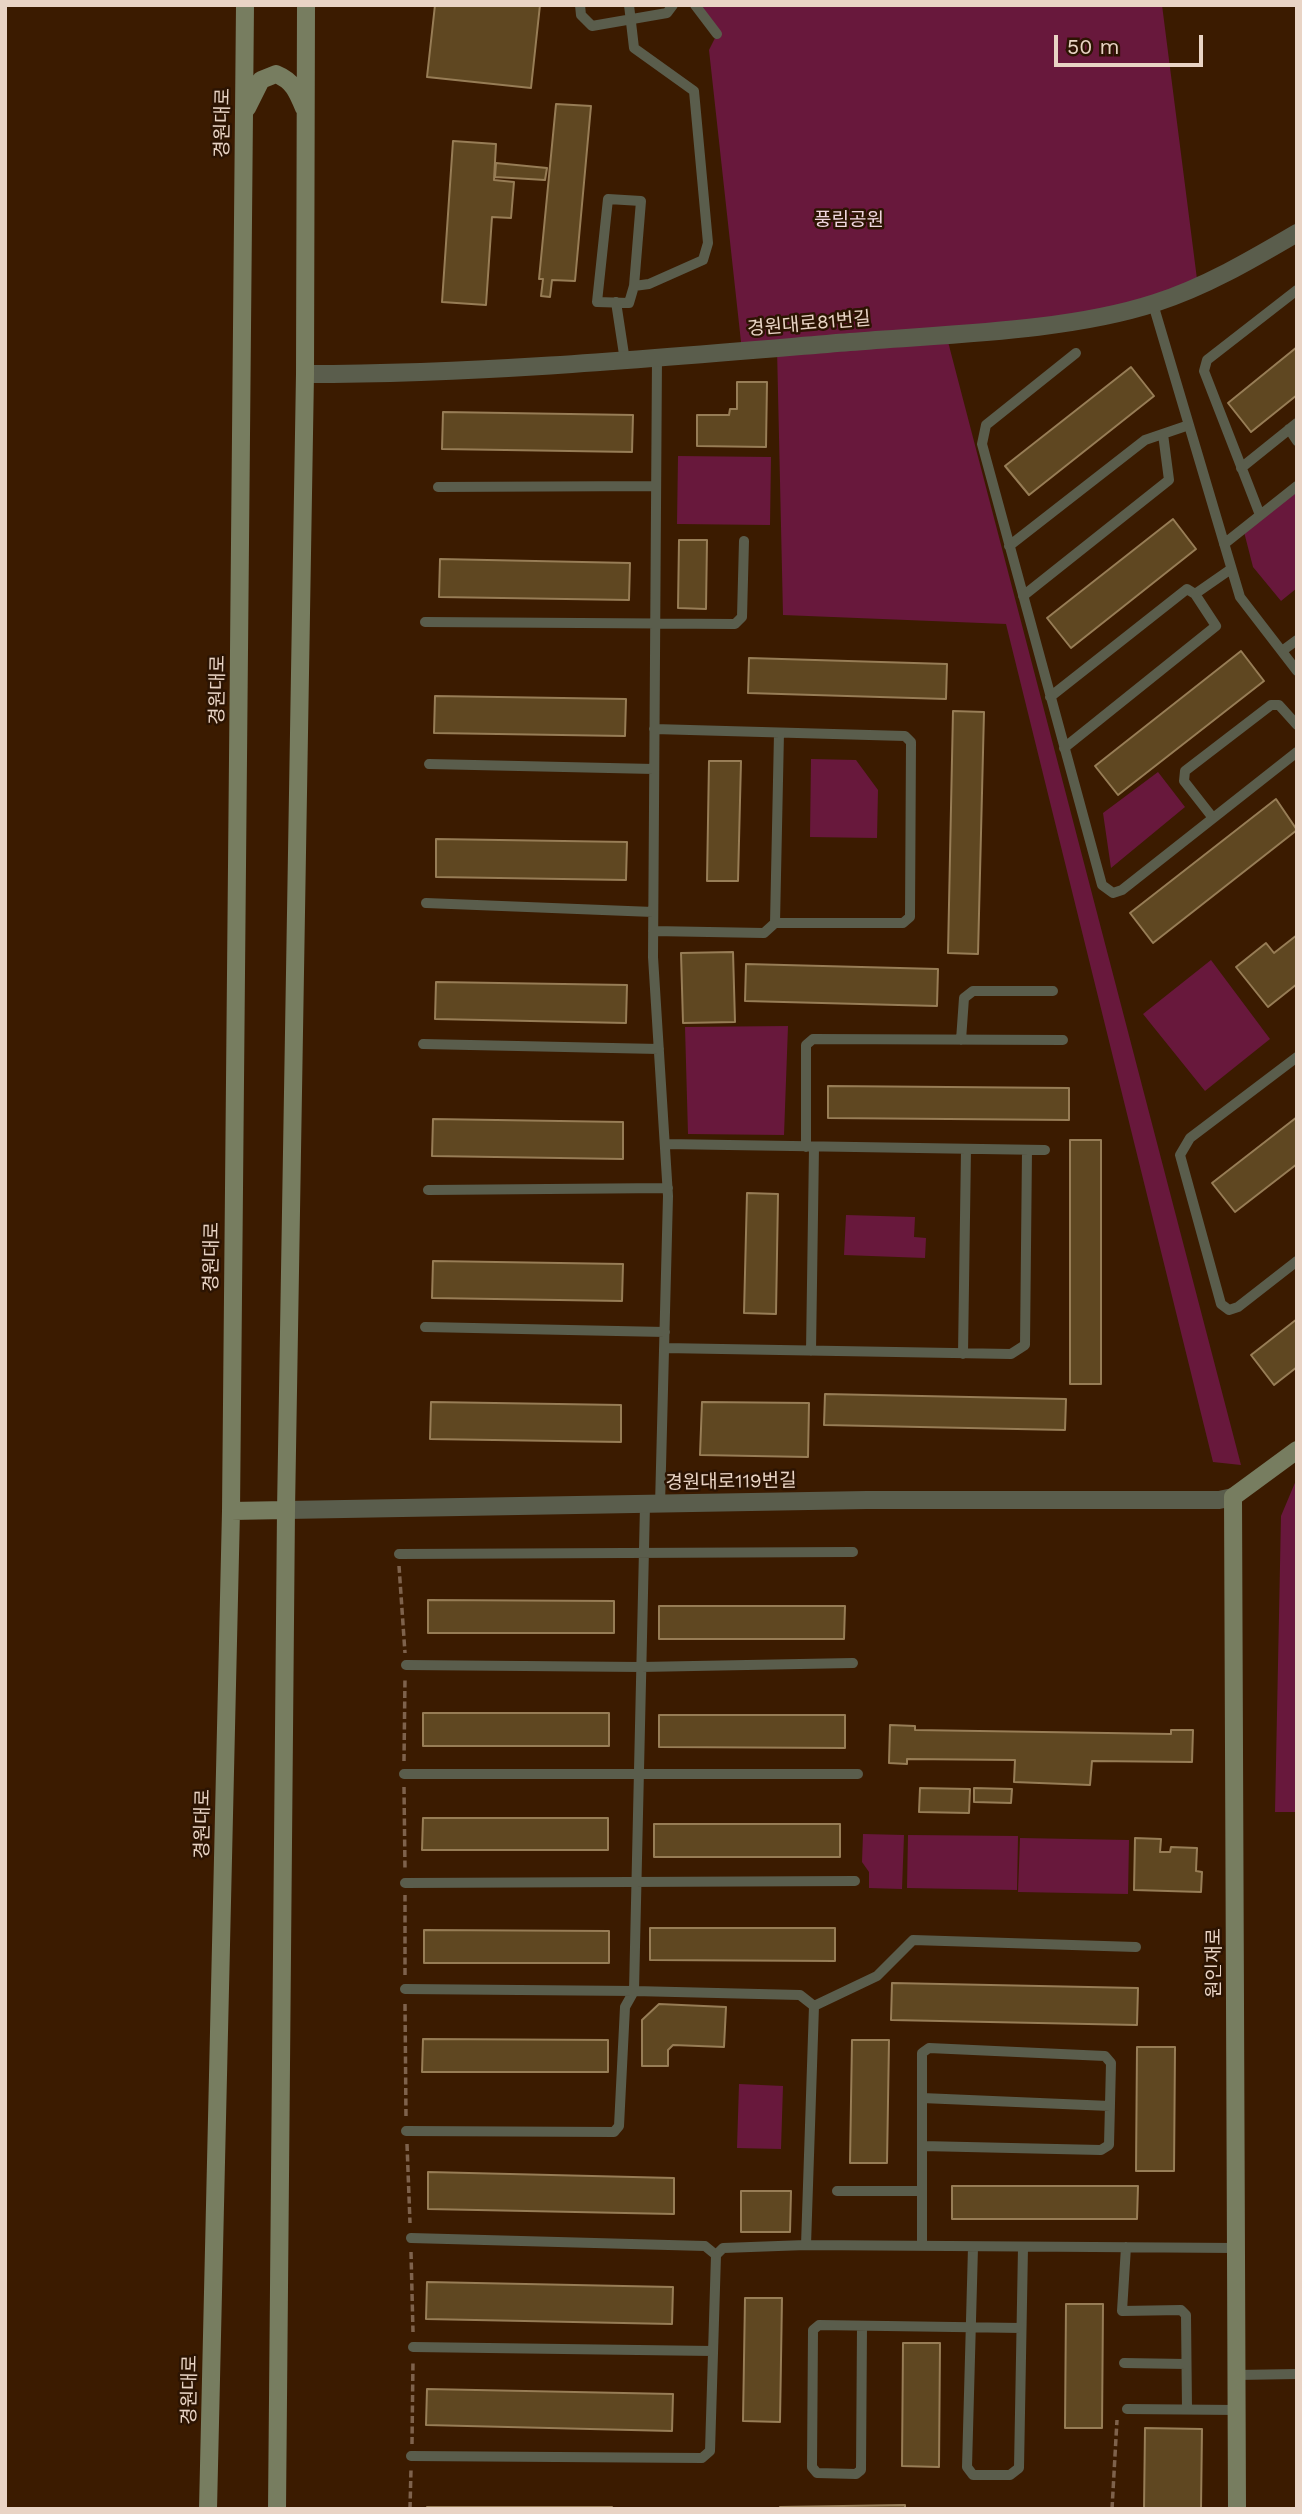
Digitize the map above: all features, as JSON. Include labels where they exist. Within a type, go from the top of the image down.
[{"type":"main road","name":"경원대로","points":[[208,2509],[231,1511],[245,5]]},
{"type":"main road","points":[[277,2509],[286,1510],[305,374],[306,5]]},
{"type":"main road","points":[[244,116],[250,97],[261,80],[276,74],[287,78],[296,89],[306,115]]},
{"type":"main road","points":[[1233,1497],[1297,1450]]},
{"type":"main road","name":"원인재로","points":[[1233,1497],[1237,2509]]},
{"type":"main road","name":"경원대로119번길","points":[[231,1511],[286,1510]]},
{"type":"street","name":"경원대로81번길","points":[[305,374],[375,374],[625,361],[997,330],[1081,319],[1153,304],[1198,287],[1297,233]]},
{"type":"street","name":"경원대로119번길","points":[[286,1510],[867,1500],[1219,1500],[1233,1497]]},
{"type":"lane","points":[[580,5],[582,15],[592,26],[667,13],[673,5]]},
{"type":"lane","points":[[629,5],[634,48],[694,91],[708,243],[703,260],[649,284],[634,286]]},
{"type":"lane","points":[[695,5],[717,34]]},
{"type":"lane","points":[[608,199],[642,201],[634,286],[629,303],[597,302],[608,199]]},
{"type":"lane","points":[[1260,515],[1204,371],[1207,360],[1297,290]]},
{"type":"lane","points":[[616,302],[625,361]]},
{"type":"lane","points":[[1153,304],[1240,597],[1297,671]]},
{"type":"lane","points":[[1076,353],[986,425],[982,444],[1102,885],[1113,892],[1122,890],[1296,754]]},
{"type":"lane","points":[[406,2131],[614,2132],[619,2126],[625,2007],[634,1991],[643,1554],[652,1505],[665,1332],[668,1188],[653,931],[657,358]]},
{"type":"lane","points":[[1009,546],[1145,440],[1189,425]]},
{"type":"lane","points":[[1241,468],[1293,426],[1297,441]]},
{"type":"lane","points":[[1023,596],[1169,480],[1163,434]]},
{"type":"lane","points":[[438,487],[656,486]]},
{"type":"lane","points":[[1224,544],[1297,486]]},
{"type":"lane","points":[[425,622],[735,624],[743,617],[744,541]]},
{"type":"lane","points":[[1195,594],[1231,569]]},
{"type":"lane","points":[[1050,697],[1187,589],[1195,594],[1216,626],[1064,748]]},
{"type":"lane","points":[[1282,651],[1297,640]]},
{"type":"lane","points":[[1213,818],[1184,781],[1185,771],[1271,705],[1279,705],[1296,722]]},
{"type":"lane","points":[[653,931],[764,933],[775,923],[902,923],[909,917],[911,742],[905,736],[654,729]]},
{"type":"lane","points":[[775,923],[779,733]]},
{"type":"lane","points":[[429,764],[654,769]]},
{"type":"lane","points":[[426,903],[653,912]]},
{"type":"lane","points":[[961,1040],[964,998],[973,991],[1053,991]]},
{"type":"lane","points":[[811,1350],[810,1147],[806,1045],[813,1039],[1063,1040]]},
{"type":"lane","points":[[422,1044],[659,1049]]},
{"type":"lane","points":[[1297,1057],[1190,1138],[1180,1155],[1221,1304],[1229,1310],[1238,1307],[1297,1261]]},
{"type":"lane","points":[[665,1144],[1045,1150]]},
{"type":"lane","points":[[963,1353],[966,1149]]},
{"type":"lane","points":[[664,1348],[1011,1354],[1025,1345],[1027,1150]]},
{"type":"lane","points":[[428,1190],[668,1188]]},
{"type":"lane","points":[[425,1327],[665,1332]]},
{"type":"lane","points":[[398,1554],[853,1552]]},
{"type":"lane","points":[[405,1665],[641,1667],[853,1662]]},
{"type":"lane","points":[[404,1774],[858,1774]]},
{"type":"lane","points":[[405,1883],[855,1881]]},
{"type":"lane","points":[[814,2006],[877,1976],[913,1940],[1136,1947]]},
{"type":"lane","points":[[405,1989],[800,1995],[814,2006]]},
{"type":"lane","points":[[806,2245],[814,2006]]},
{"type":"lane","points":[[922,2146],[1101,2150],[1109,2145],[1111,2063],[1105,2056],[929,2048],[922,2053],[922,2146],[922,2192],[922,2246]]},
{"type":"lane","points":[[922,2098],[1110,2106]]},
{"type":"lane","points":[[837,2191],[922,2192]]},
{"type":"lane","points":[[411,2238],[705,2246],[716,2255]]},
{"type":"lane","points":[[411,2456],[702,2458],[710,2451],[716,2255],[723,2248],[806,2245],[1236,2248]]},
{"type":"lane","points":[[973,2246],[967,2467],[973,2475],[1010,2475],[1019,2468],[1023,2247]]},
{"type":"lane","points":[[1126,2247],[1122,2311],[1181,2310],[1186,2315],[1187,2409]]},
{"type":"lane","points":[[862,2326],[861,2470],[856,2474],[817,2473],[812,2467],[813,2330],[819,2325],[1021,2328]]},
{"type":"lane","points":[[413,2347],[713,2350]]},
{"type":"lane","points":[[1124,2363],[1186,2364]]},
{"type":"lane","points":[[1236,2375],[1297,2374]]},
{"type":"lane","points":[[1127,2409],[1236,2410]]},
{"type":"path","points":[[398,1554],[405,1665],[406,2131],[413,2347],[410,2509]]},
{"type":"path","points":[[1112,2509],[1117,2411],[1127,2409]]},
{"type":"green space","name":"풍림공원","points":[[695,5],[1162,5],[1198,287],[1153,304],[946,334],[1241,1465],[1213,1462],[1006,624],[783,615],[777,348],[742,351],[709,50],[717,34]]},
{"type":"green space","points":[[678,456],[771,457],[770,525],[677,524]]},
{"type":"green space","points":[[1297,487],[1297,588],[1281,601],[1253,567],[1243,528]]},
{"type":"green space","points":[[811,759],[856,760],[878,790],[877,838],[810,837]]},
{"type":"green space","points":[[1158,772],[1185,807],[1111,868],[1103,813]]},
{"type":"green space","points":[[1211,960],[1270,1039],[1205,1091],[1143,1014]]},
{"type":"green space","points":[[788,1026],[784,1135],[688,1134],[685,1027]]},
{"type":"green space","points":[[846,1215],[915,1217],[914,1237],[926,1238],[925,1258],[844,1255]]},
{"type":"green space","points":[[1297,1478],[1297,1812],[1275,1812],[1281,1516]]},
{"type":"green space","points":[[863,1834],[904,1835],[902,1889],[869,1888],[869,1872],[862,1862]]},
{"type":"green space","points":[[908,1835],[1018,1836],[1017,1890],[907,1888]]},
{"type":"green space","points":[[1020,1838],[1129,1840],[1128,1894],[1018,1892]]},
{"type":"green space","points":[[739,2084],[783,2086],[781,2149],[737,2148]]},
{"type":"building","points":[[435,5],[540,5],[531,88],[427,77]]},
{"type":"building","points":[[556,104],[591,106],[575,281],[552,280],[550,297],[541,296],[543,279],[539,279]]},
{"type":"building","points":[[453,141],[496,144],[494,180],[514,182],[511,218],[492,217],[486,305],[442,302]]},
{"type":"building","points":[[496,163],[547,168],[545,180],[495,177]]},
{"type":"building","points":[[1297,347],[1297,395],[1251,432],[1228,403]]},
{"type":"building","points":[[1131,367],[1154,396],[1029,495],[1005,466]]},
{"type":"building","points":[[737,382],[767,382],[766,447],[697,446],[697,415],[729,415],[730,409],[737,409]]},
{"type":"building","points":[[443,412],[633,415],[632,452],[442,449]]},
{"type":"building","points":[[1173,519],[1196,549],[1071,648],[1047,618]]},
{"type":"building","points":[[679,540],[707,540],[706,609],[678,608]]},
{"type":"building","points":[[440,559],[630,563],[629,600],[439,597]]},
{"type":"building","points":[[1241,651],[1264,681],[1118,795],[1095,766]]},
{"type":"building","points":[[749,658],[947,664],[946,699],[748,693]]},
{"type":"building","points":[[435,696],[626,699],[625,736],[434,733]]},
{"type":"building","points":[[953,711],[984,712],[978,954],[948,953]]},
{"type":"building","points":[[709,761],[741,761],[738,881],[707,881]]},
{"type":"building","points":[[1276,799],[1297,830],[1153,943],[1130,913]]},
{"type":"building","points":[[436,839],[627,842],[626,880],[436,877]]},
{"type":"building","points":[[1297,935],[1297,984],[1268,1007],[1236,967],[1266,943],[1274,953]]},
{"type":"building","points":[[733,952],[735,1022],[683,1023],[681,953]]},
{"type":"building","points":[[746,964],[938,969],[937,1006],[745,1001]]},
{"type":"building","points":[[436,982],[627,985],[626,1023],[435,1019]]},
{"type":"building","points":[[828,1086],[1069,1088],[1069,1120],[828,1118]]},
{"type":"building","points":[[1297,1117],[1297,1164],[1235,1212],[1212,1183]]},
{"type":"building","points":[[433,1119],[623,1122],[623,1159],[432,1156]]},
{"type":"building","points":[[1070,1140],[1101,1140],[1101,1384],[1070,1384]]},
{"type":"building","points":[[747,1193],[778,1194],[776,1314],[744,1313]]},
{"type":"building","points":[[433,1261],[623,1264],[622,1301],[432,1298]]},
{"type":"building","points":[[1297,1319],[1297,1367],[1274,1385],[1251,1355]]},
{"type":"building","points":[[825,1394],[1066,1399],[1065,1430],[824,1425]]},
{"type":"building","points":[[431,1402],[621,1405],[621,1442],[430,1439]]},
{"type":"building","points":[[702,1402],[809,1403],[808,1457],[700,1455]]},
{"type":"building","points":[[428,1600],[614,1601],[614,1633],[428,1633]]},
{"type":"building","points":[[659,1606],[845,1606],[844,1639],[659,1639]]},
{"type":"building","points":[[423,1713],[609,1713],[609,1746],[423,1746]]},
{"type":"building","points":[[659,1715],[845,1715],[845,1748],[659,1747]]},
{"type":"building","points":[[890,1725],[915,1726],[915,1730],[1171,1734],[1171,1730],[1193,1730],[1192,1762],[1092,1761],[1090,1785],[1014,1782],[1015,1760],[907,1759],[907,1764],[889,1763]]},
{"type":"building","points":[[920,1788],[970,1789],[969,1813],[919,1812]]},
{"type":"building","points":[[974,1788],[1012,1789],[1011,1803],[974,1802]]},
{"type":"building","points":[[423,1818],[608,1818],[608,1850],[422,1850]]},
{"type":"building","points":[[654,1824],[840,1824],[840,1857],[654,1857]]},
{"type":"building","points":[[1135,1838],[1161,1839],[1160,1852],[1170,1852],[1171,1847],[1197,1848],[1196,1871],[1202,1872],[1201,1892],[1134,1890]]},
{"type":"building","points":[[650,1928],[835,1928],[835,1961],[650,1960]]},
{"type":"building","points":[[424,1930],[609,1931],[609,1963],[424,1963]]},
{"type":"building","points":[[892,1983],[1138,1988],[1137,2025],[891,2020]]},
{"type":"building","points":[[659,2004],[726,2007],[724,2047],[673,2045],[668,2050],[668,2066],[642,2066],[642,2020]]},
{"type":"building","points":[[423,2039],[608,2040],[608,2072],[422,2072]]},
{"type":"building","points":[[852,2040],[889,2040],[887,2163],[850,2163]]},
{"type":"building","points":[[1137,2047],[1175,2047],[1174,2171],[1136,2171]]},
{"type":"building","points":[[428,2172],[674,2178],[674,2214],[428,2209]]},
{"type":"building","points":[[952,2186],[1138,2186],[1137,2219],[952,2219]]},
{"type":"building","points":[[741,2191],[791,2191],[790,2232],[741,2232]]},
{"type":"building","points":[[427,2282],[673,2287],[672,2324],[426,2319]]},
{"type":"building","points":[[745,2298],[782,2298],[780,2422],[743,2421]]},
{"type":"building","points":[[1066,2304],[1103,2304],[1102,2428],[1065,2428]]},
{"type":"building","points":[[903,2343],[940,2343],[939,2467],[902,2466]]},
{"type":"building","points":[[427,2389],[673,2394],[672,2431],[426,2425]]},
{"type":"building","points":[[1145,2428],[1202,2429],[1201,2509],[1144,2509]]},
{"type":"building","points":[[905,2505],[905,2509],[780,2509],[780,2507]]},
{"type":"building","points":[[427,2507],[612,2507],[427,2509]]}]
